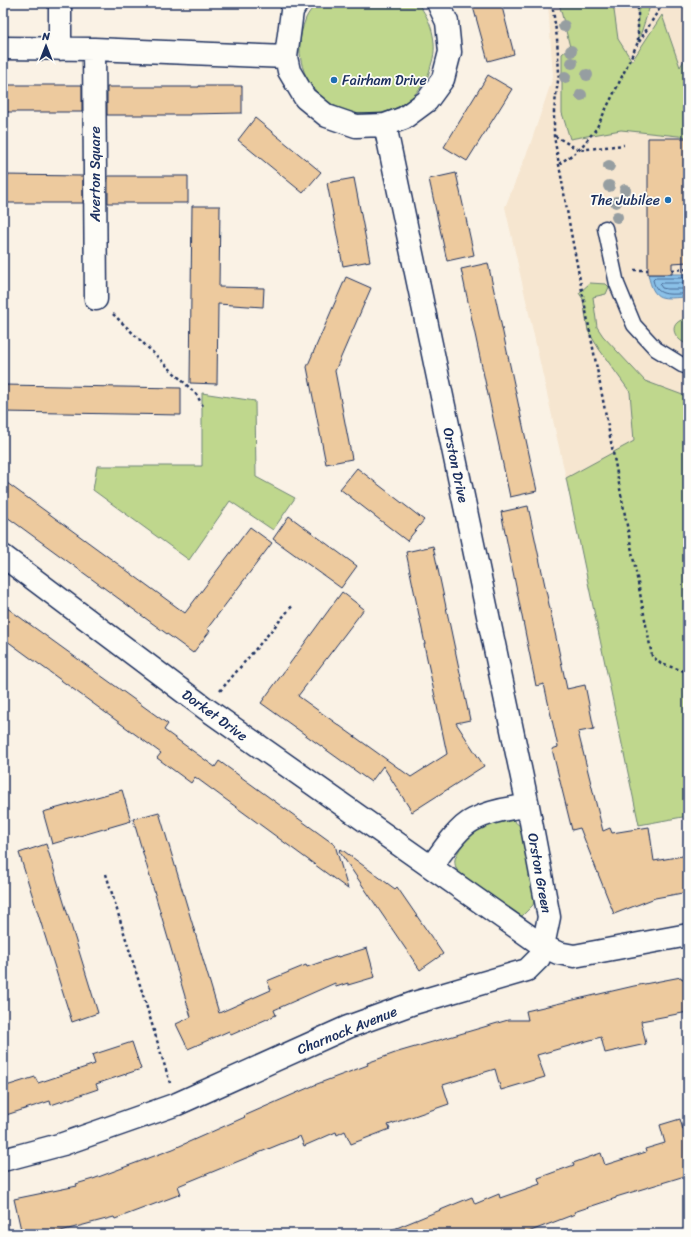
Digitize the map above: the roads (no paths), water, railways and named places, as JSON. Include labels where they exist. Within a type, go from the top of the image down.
[{"type":"street","points":[[60,3],[60,49]]},
{"type":"street","points":[[297,3],[292,11],[286,57],[289,71],[305,98],[327,116],[356,126],[385,125],[404,118],[427,102],[443,79],[450,52],[448,22],[438,3]]},
{"type":"street","points":[[3,48],[94,49],[286,57]]},
{"type":"street","name":"Averton Square","points":[[94,49],[96,299]]},
{"type":"street","name":"Orston Drive","points":[[385,125],[528,806]]},
{"type":"street","name":"Dorket Drive","points":[[3,556],[205,708],[432,867]]},
{"type":"street","points":[[528,806],[503,809],[472,820],[452,839],[432,867],[543,946],[558,953],[574,956],[688,935]]},
{"type":"street","name":"Orston Green","points":[[528,806],[549,917],[543,946]]},
{"type":"street","name":"Charnock Avenue","points":[[3,1160],[63,1144],[177,1104],[348,1027],[414,1003],[527,970],[539,958],[543,946]]},
{"type":"lane","points":[[605,228],[617,284],[634,325],[656,349],[688,367]]},
{"type":"water","points":[[648,274],[688,274],[688,297],[660,297],[653,290]]},
{"type":"place","name":"Fairham Drive","points":[[334,80]]},
{"type":"place","name":"The Jubilee","points":[[668,200]]}]
